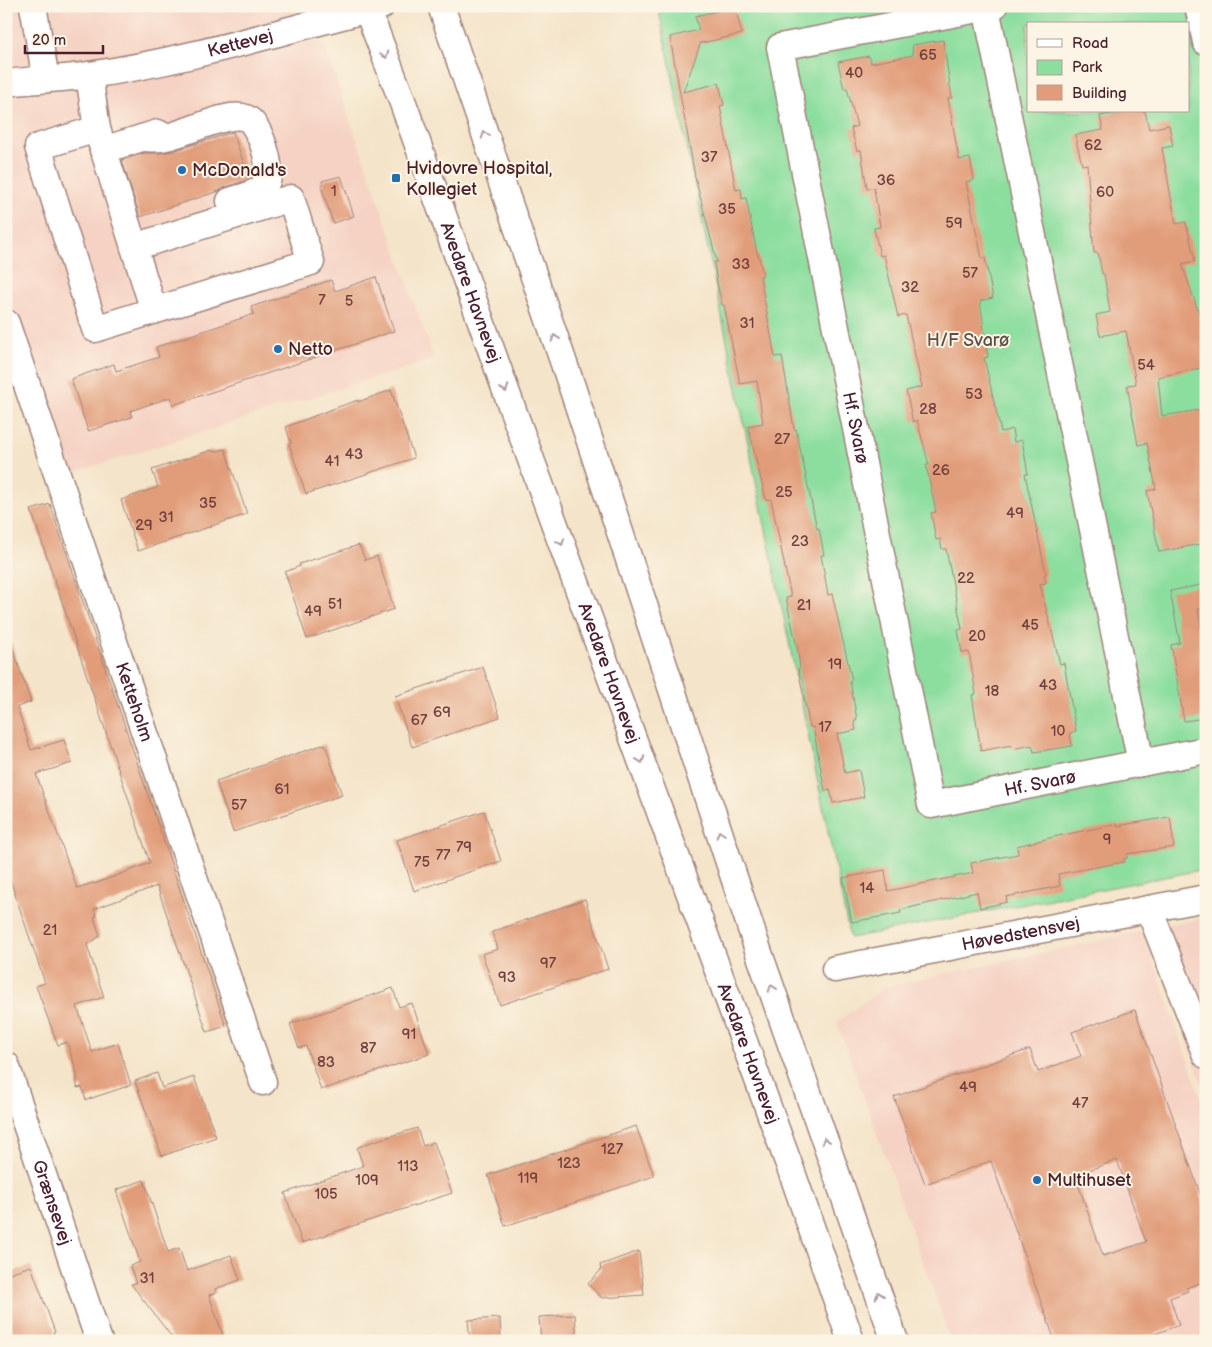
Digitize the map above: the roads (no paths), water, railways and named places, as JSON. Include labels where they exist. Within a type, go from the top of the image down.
[{"type":"street","points":[[33,6],[46,80]]},
{"type":"street","points":[[441,6],[574,394],[759,953],[895,1341]]},
{"type":"street","points":[[1198,6],[1206,42]]},
{"type":"street","name":"Kettevej","points":[[6,83],[89,75],[148,64],[234,45],[371,7]]},
{"type":"street","name":"Avedøre Havnevej","points":[[371,7],[419,152],[510,405],[795,1180],[851,1341]]},
{"type":"street","name":"Hf. Svarø","points":[[1141,763],[990,7],[780,47],[931,804],[1141,763],[1206,750]]},
{"type":"street","points":[[89,75],[100,139],[154,311]]},
{"type":"street","points":[[142,138],[236,109],[248,107],[256,109],[266,120],[311,262],[95,329],[38,147],[100,139],[162,138],[232,116],[247,118],[258,129],[270,168],[266,183],[261,190],[206,209],[182,222],[179,233]]},
{"type":"street","points":[[134,247],[290,198]]},
{"type":"street","name":"Ketteholm","points":[[6,323],[263,1082]]},
{"type":"street","name":"Høvedstensvej","points":[[835,969],[1206,898]]},
{"type":"street","points":[[1149,908],[1204,1048]]},
{"type":"street","name":"Grænsevej","points":[[6,1065],[99,1341]]},
{"type":"place","name":"McDonald's","points":[[182,170]]},
{"type":"place","name":"Hvidovre Hospital, Kollegiet","points":[[396,178]]},
{"type":"place","name":"Netto","points":[[278,349]]},
{"type":"place","name":"Multihuset","points":[[1037,1180]]},
{"type":"park label","name":"H/F Svarø","points":[[968,340]]}]
